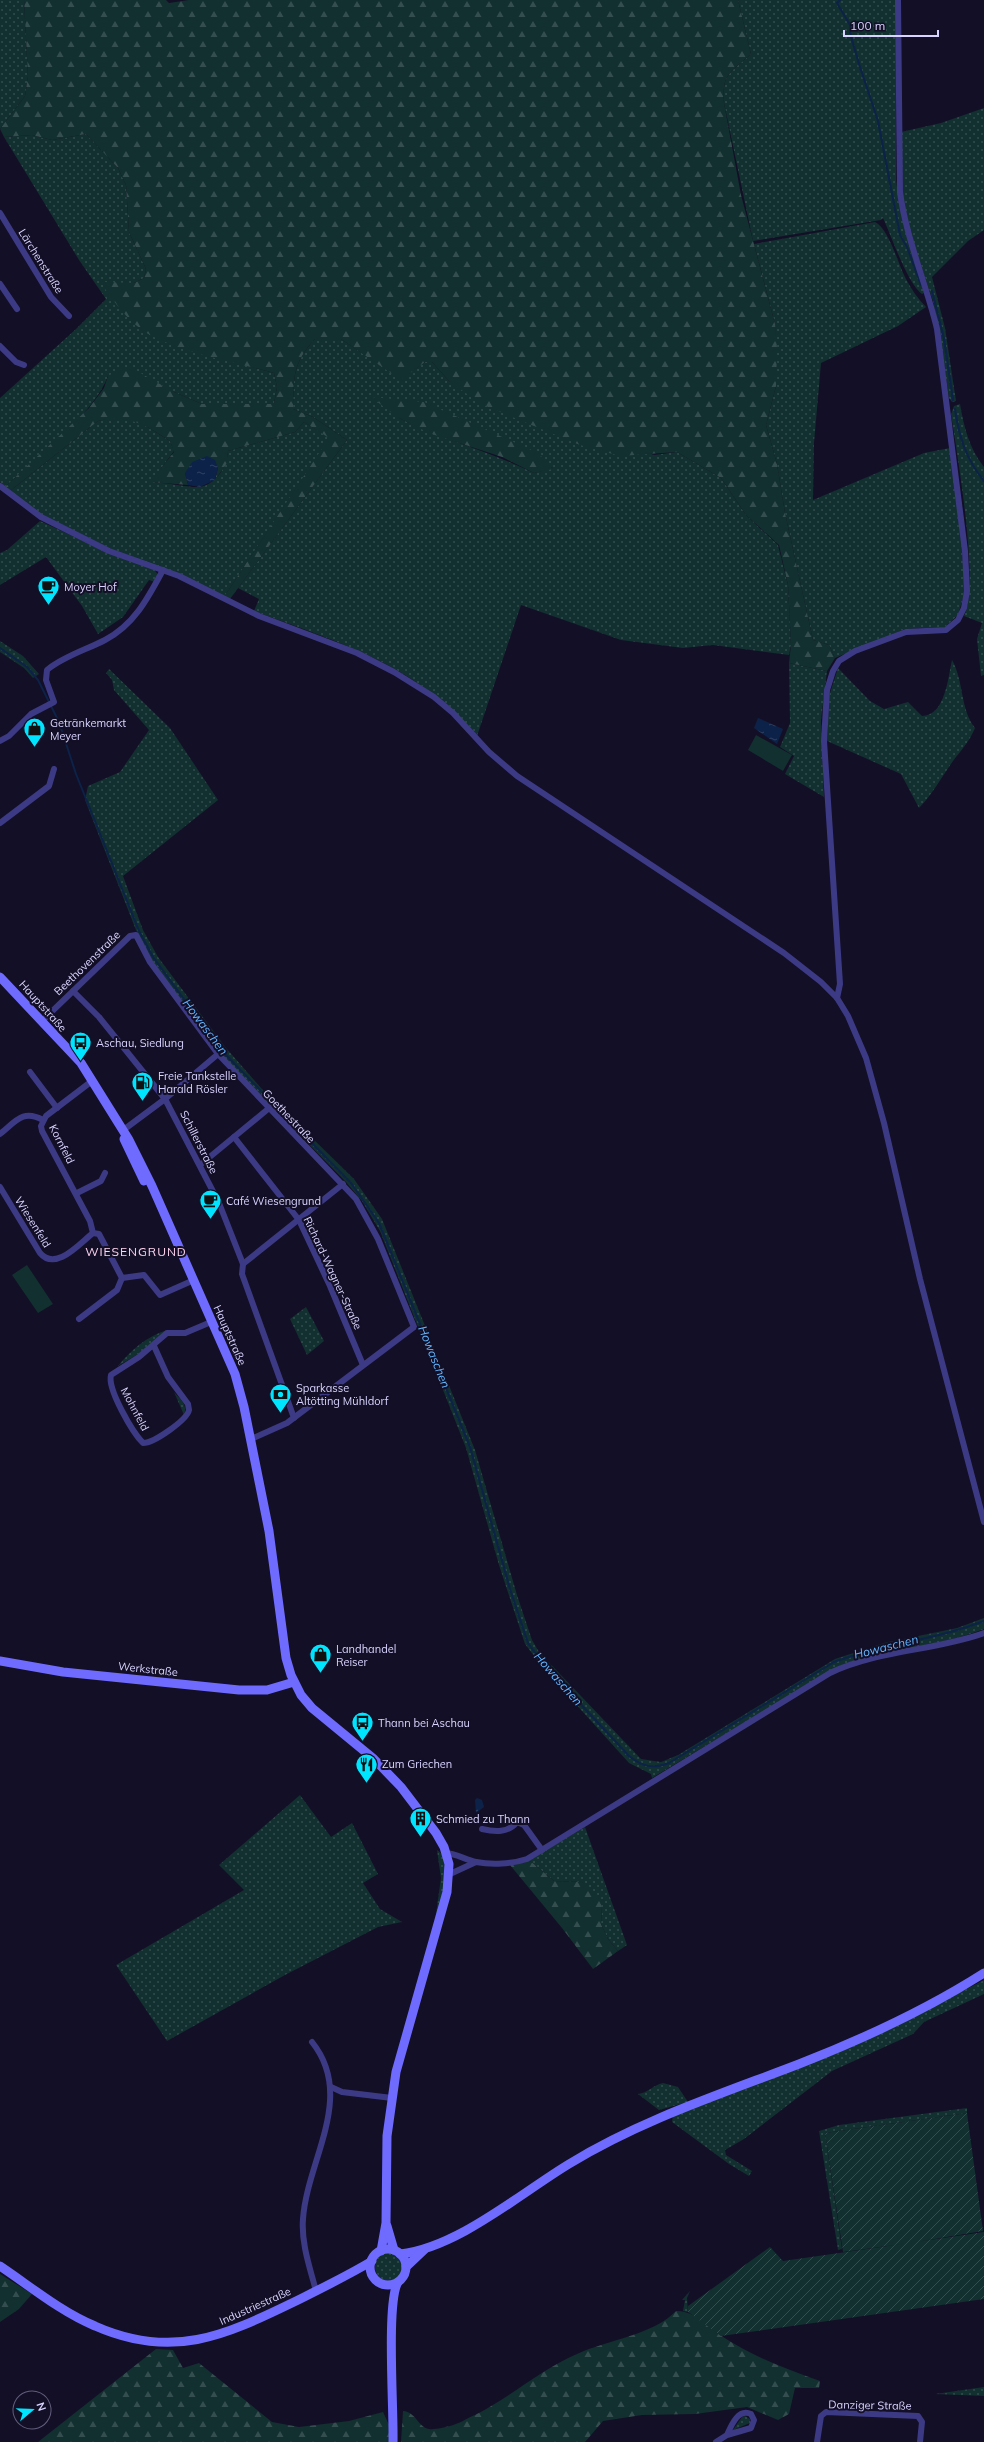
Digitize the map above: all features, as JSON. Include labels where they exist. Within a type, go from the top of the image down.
[{"type":"main road","name":"Hauptstraße","points":[[0,978],[67,1052],[80,1071],[92,1081],[135,1150],[194,1280],[238,1384],[261,1487],[276,1572],[286,1658],[294,1682],[312,1708],[360,1746],[401,1787],[436,1832],[446,1853],[450,1874]]},
{"type":"main road","name":"Werkstraße","points":[[0,1661],[63,1672],[239,1690],[267,1690],[294,1682]]},
{"type":"main road","points":[[393,2442],[391,2320],[388,2294],[382,2284],[373,2275],[372,2261],[382,2251],[386,2223],[386,2156],[392,2098],[400,2056],[447,1892],[450,1874]]},
{"type":"main road","points":[[406,2267],[427,2248],[467,2229],[568,2164],[626,2132],[848,2044],[929,2005],[984,1973]]},
{"type":"main road","points":[[386,2223],[397,2252],[406,2267],[405,2274],[398,2282],[394,2294],[391,2320]]},
{"type":"main road","points":[[382,2251],[397,2252],[427,2248]]},
{"type":"main road","name":"Industriestraße","points":[[0,2266],[94,2326],[129,2338],[164,2342],[192,2341],[224,2334],[258,2320],[372,2261]]},
{"type":"main road","name":"Industriestraße","points":[[343,2277],[363,2273],[373,2275]]},
{"type":"main road","points":[[382,2284],[394,2284],[398,2282]]},
{"type":"street","points":[[837,998],[840,984],[824,741],[826,706],[830,680],[839,661],[855,651],[906,632],[946,630],[955,624],[962,614],[967,590],[965,552],[938,335],[929,294],[904,217],[900,192],[898,0]]},
{"type":"street","name":"Lärchenstraße","points":[[0,213],[51,297],[69,316]]},
{"type":"street","points":[[0,284],[16,309]]},
{"type":"street","points":[[0,346],[16,362],[24,365]]},
{"type":"street","points":[[0,486],[41,517],[109,551],[163,570],[259,616],[357,653],[416,685],[453,713],[489,752],[517,776],[784,954],[821,982],[837,998],[857,1037],[872,1079],[920,1279],[984,1522]]},
{"type":"street","points":[[0,741],[9,736],[31,714],[54,702],[46,680],[47,670],[68,657],[105,640],[126,625],[147,601],[163,570]]},
{"type":"street","points":[[0,823],[49,786],[54,769]]},
{"type":"street","name":"Goethestraße","points":[[130,936],[136,935],[155,968],[218,1054],[268,1109],[343,1184],[356,1199],[370,1223],[414,1327],[363,1365]]},
{"type":"street","name":"Beethovenstraße","points":[[41,1022],[130,936]]},
{"type":"street","name":"Schillerstraße","points":[[72,991],[98,1017],[165,1099],[200,1165],[243,1264],[242,1274],[294,1418]]},
{"type":"street","points":[[122,1131],[165,1099],[218,1054]]},
{"type":"street","name":"Kornfeld","points":[[30,1072],[57,1108]]},
{"type":"street","name":"Kornfeld","points":[[92,1081],[43,1120],[42,1131],[90,1221],[93,1233],[99,1234],[122,1278]]},
{"type":"street","points":[[200,1165],[268,1109]]},
{"type":"street","points":[[0,1134],[23,1116],[33,1115],[43,1120]]},
{"type":"street","name":"Richard-Wagner-Straße","points":[[234,1137],[298,1220],[330,1286],[363,1365]]},
{"type":"street","points":[[76,1194],[101,1181],[105,1174]]},
{"type":"street","points":[[243,1264],[343,1184]]},
{"type":"street","name":"Wiesenfeld","points":[[0,1187],[42,1256],[56,1260],[93,1233]]},
{"type":"street","points":[[24,1242],[31,1238]]},
{"type":"street","points":[[79,1320],[117,1290],[122,1278],[144,1275],[160,1295],[194,1280]]},
{"type":"street","name":"Mohnfeld","points":[[154,1346],[163,1368],[188,1404],[189,1410],[183,1420],[154,1440],[143,1443],[122,1410],[110,1381],[114,1373],[154,1346],[169,1332],[185,1333],[211,1322]]},
{"type":"street","points":[[251,1439],[280,1428],[363,1365]]},
{"type":"street","points":[[450,1874],[476,1862],[519,1861],[542,1850],[836,1671],[864,1661],[946,1645],[984,1633]]},
{"type":"street","points":[[482,1829],[505,1831],[512,1828],[517,1822],[524,1825],[542,1850]]},
{"type":"street","points":[[446,1853],[458,1854],[476,1862]]},
{"type":"street","points":[[312,2042],[324,2061],[331,2087],[327,2119],[303,2219],[306,2249],[316,2291]]},
{"type":"street","points":[[331,2087],[342,2092],[392,2098]]},
{"type":"street","name":"Danziger Straße","points":[[817,2442],[821,2416],[826,2412],[918,2416],[922,2422],[920,2442]]},
{"type":"street","points":[[716,2442],[727,2435],[751,2428],[754,2420],[751,2414],[745,2413],[740,2415],[727,2435]]},
{"type":"green space","points":[[0,0],[24,0],[28,76],[25,96],[0,129]]},
{"type":"green space","points":[[24,0],[166,0],[169,3],[189,0],[738,0],[751,54],[729,74],[726,79],[724,85],[724,103],[741,195],[775,324],[777,348],[776,386],[766,425],[777,464],[785,513],[813,640],[829,645],[835,658],[827,671],[789,663],[791,645],[788,585],[779,545],[746,515],[721,478],[677,452],[620,456],[580,445],[481,404],[449,381],[432,362],[425,362],[401,380],[341,339],[315,339],[307,348],[298,364],[294,379],[293,409],[313,417],[347,440],[230,599],[224,597],[329,438],[304,422],[295,432],[228,451],[227,463],[215,480],[218,468],[185,473],[188,485],[150,482],[174,452],[170,441],[136,422],[119,419],[98,421],[10,491],[5,487],[89,408],[104,388],[108,376],[127,367],[174,392],[202,404],[274,404],[277,387],[274,373],[206,356],[156,338],[136,326],[112,298],[103,286],[105,282],[134,283],[144,278],[146,269],[129,232],[126,185],[118,168],[86,134],[52,140],[32,135],[4,137],[0,129],[25,96],[28,76]]},
{"type":"green space","points":[[738,0],[896,0],[896,180],[899,203],[924,293],[922,294],[911,281],[883,218],[881,220],[753,241],[724,103],[724,85],[726,79],[733,70],[751,54]]},
{"type":"green space","points":[[984,108],[984,230],[968,241],[932,277],[945,328],[956,401],[952,402],[949,398],[939,330],[933,301],[911,236],[903,201],[901,132],[941,123]]},
{"type":"green space","points":[[86,134],[118,168],[126,185],[129,232],[146,269],[144,278],[134,283],[122,284],[174,345],[274,373],[277,387],[274,404],[202,404],[174,392],[108,376],[91,405],[78,420],[5,487],[0,482],[0,398],[76,329],[106,299],[79,260],[4,137],[32,135],[52,140]]},
{"type":"green space","points":[[875,222],[885,232],[906,279],[920,301],[926,307],[898,326],[821,363],[814,443],[813,500],[924,453],[950,448],[961,535],[965,591],[958,615],[945,627],[905,629],[835,658],[829,645],[813,640],[785,513],[777,464],[766,425],[776,386],[775,324],[754,244]]},
{"type":"green space","points":[[315,339],[341,339],[401,379],[425,362],[432,362],[449,381],[654,455],[677,452],[721,478],[746,515],[778,545],[788,585],[791,645],[789,655],[713,645],[683,648],[621,640],[521,605],[477,736],[435,696],[415,681],[393,668],[348,646],[254,611],[259,599],[238,588],[347,440],[313,417],[293,409],[294,379],[298,364],[307,348]],"holes":[[[397,417],[553,468],[534,473]]]},
{"type":"green space","points":[[371,397],[424,402],[538,453],[553,469],[534,473],[502,457],[429,433],[397,417]]},
{"type":"green space","points":[[960,404],[963,421],[971,445],[984,467],[984,675],[981,676],[977,639],[982,623],[964,616],[968,600],[970,577],[966,518],[951,414],[954,406]]},
{"type":"green space","points":[[114,417],[138,421],[170,441],[174,451],[151,482],[191,487],[206,485],[216,478],[226,463],[228,451],[295,432],[304,422],[330,438],[224,597],[109,548],[42,516],[10,491],[98,421]]},
{"type":"green space","points":[[40,521],[107,552],[154,569],[158,575],[155,582],[149,580],[123,617],[98,634],[82,606],[46,557],[0,585],[0,553],[7,550]]},
{"type":"green space","points":[[0,641],[23,656],[39,674],[33,678],[24,668],[0,652]]},
{"type":"green space","points":[[952,660],[959,677],[964,704],[970,720],[975,728],[967,743],[919,808],[901,774],[827,741],[829,696],[838,668],[870,701],[884,709],[908,702],[922,716],[930,714],[936,710],[941,703],[947,686]]},
{"type":"green space","points":[[789,663],[827,671],[821,720],[824,797],[785,774],[794,756],[780,747],[790,723]]},
{"type":"green space","points":[[109,669],[170,728],[218,800],[123,876],[143,930],[158,957],[226,1048],[261,1088],[354,1179],[382,1219],[475,1450],[517,1595],[532,1640],[539,1652],[641,1759],[661,1762],[678,1755],[835,1659],[884,1643],[957,1628],[984,1618],[984,1629],[948,1640],[873,1655],[837,1667],[652,1778],[651,1774],[629,1763],[544,1669],[525,1644],[499,1565],[466,1448],[380,1231],[362,1201],[346,1182],[219,1053],[151,959],[136,930],[85,800],[88,786],[120,772],[149,730],[114,690],[112,680],[106,673]]},
{"type":"green space","points":[[756,735],[792,755],[783,771],[748,750]]},
{"type":"green space","points":[[27,1265],[53,1304],[38,1313],[12,1275]]},
{"type":"green space","points":[[306,1307],[324,1341],[307,1355],[290,1319]]},
{"type":"green space","points":[[167,1330],[145,1350],[118,1366],[140,1344],[152,1336]]},
{"type":"green space","points":[[174,1392],[184,1405],[184,1415]]},
{"type":"green space","points":[[300,1795],[331,1837],[352,1823],[378,1874],[363,1883],[380,1909],[402,1922],[378,1927],[285,1975],[167,2041],[116,1965],[244,1890],[219,1865]]},
{"type":"green space","points":[[585,1827],[627,1945],[618,1951],[608,1939],[601,1924],[602,1907],[582,1882],[554,1881],[529,1860]]},
{"type":"green space","points":[[437,1850],[443,1856],[446,1873],[445,1884],[435,1921],[441,1878]]},
{"type":"green space","points":[[529,1860],[554,1881],[582,1882],[597,1894],[602,1907],[601,1924],[608,1939],[618,1951],[593,1969],[562,1928],[510,1865]]},
{"type":"green space","points":[[984,1980],[984,1994],[924,2022],[913,2034],[832,2071],[744,2139],[725,2150],[726,2155],[752,2171],[749,2176],[729,2164],[672,2122],[673,2115],[930,2008]]},
{"type":"green space","points":[[663,2083],[678,2087],[688,2102],[659,2110],[638,2094]]},
{"type":"green space","points":[[967,2108],[967,2113],[825,2133],[842,2249],[838,2250],[819,2131],[839,2125]]},
{"type":"green space","points":[[967,2113],[983,2231],[916,2242],[984,2232],[984,2299],[721,2336],[688,2312],[688,2306],[770,2247],[783,2261],[909,2243],[843,2252],[825,2133]]},
{"type":"green space","points":[[389,2253],[399,2257],[403,2267],[399,2277],[389,2281],[379,2277],[375,2267],[379,2257]]},
{"type":"green space","points":[[0,2274],[32,2294],[19,2309],[0,2322]]},
{"type":"green space","points":[[690,2291],[687,2298],[688,2312],[683,2311],[685,2300],[682,2300]]},
{"type":"green space","points":[[676,2311],[682,2311],[694,2316],[732,2343],[756,2356],[820,2381],[819,2388],[795,2388],[789,2414],[778,2420],[747,2407],[695,2414],[642,2415],[603,2421],[585,2442],[401,2442],[403,2411],[411,2414],[425,2428],[437,2429],[453,2425],[488,2408],[563,2360],[589,2349],[655,2326]]},
{"type":"green space","points":[[156,2349],[173,2350],[183,2368],[199,2363],[272,2422],[299,2427],[349,2421],[383,2412],[390,2427],[390,2442],[38,2442]]},
{"type":"green space","points":[[984,2387],[984,2396],[935,2394]]},
{"type":"green space","points":[[745,2416],[750,2419],[750,2423],[733,2430],[742,2417]]},
{"type":"water","points":[[207,456],[215,460],[218,468],[215,480],[200,487],[188,485],[185,473],[192,462]]},
{"type":"water","points":[[758,718],[783,729],[777,744],[754,728]]},
{"type":"water","points":[[477,1798],[482,1800],[484,1807],[476,1813],[475,1800]]},
{"type":"waterway","points":[[840,0],[837,3],[850,25],[850,33],[859,64],[878,121],[900,235],[907,247],[921,285]]},
{"type":"waterway","points":[[932,291],[944,339],[953,400]]},
{"type":"waterway","points":[[955,409],[964,447],[972,464],[984,481]]},
{"type":"waterway","name":"Howaschen","points":[[0,648],[27,667],[38,680],[59,722],[76,774],[139,931],[153,957],[221,1050],[351,1183],[379,1223],[470,1447],[510,1589],[528,1643],[545,1666],[629,1756],[639,1763],[648,1766],[658,1766],[669,1763],[834,1662],[871,1651],[947,1633],[984,1621]]},
{"type":"place","name":"Moyer Hof","points":[[48,606]]},
{"type":"place","name":"Getränkemarkt Meyer","points":[[35,748]]},
{"type":"place","name":"Aschau, Siedlung","points":[[81,1062]]},
{"type":"place","name":"Freie Tankstelle Harald Rösler","points":[[142,1102]]},
{"type":"place","name":"Café Wiesengrund","points":[[210,1220]]},
{"type":"place","name":"Sparkasse Altötting Mühldorf","points":[[281,1414]]},
{"type":"place","name":"Landhandel Reiser","points":[[320,1674]]},
{"type":"place","name":"Thann bei Aschau","points":[[363,1742]]},
{"type":"place","name":"Zum Griechen","points":[[366,1784]]},
{"type":"place","name":"Schmied zu Thann","points":[[421,1838]]},
{"type":"district","name":"WIESENGRUND","points":[[136,1252]]}]
